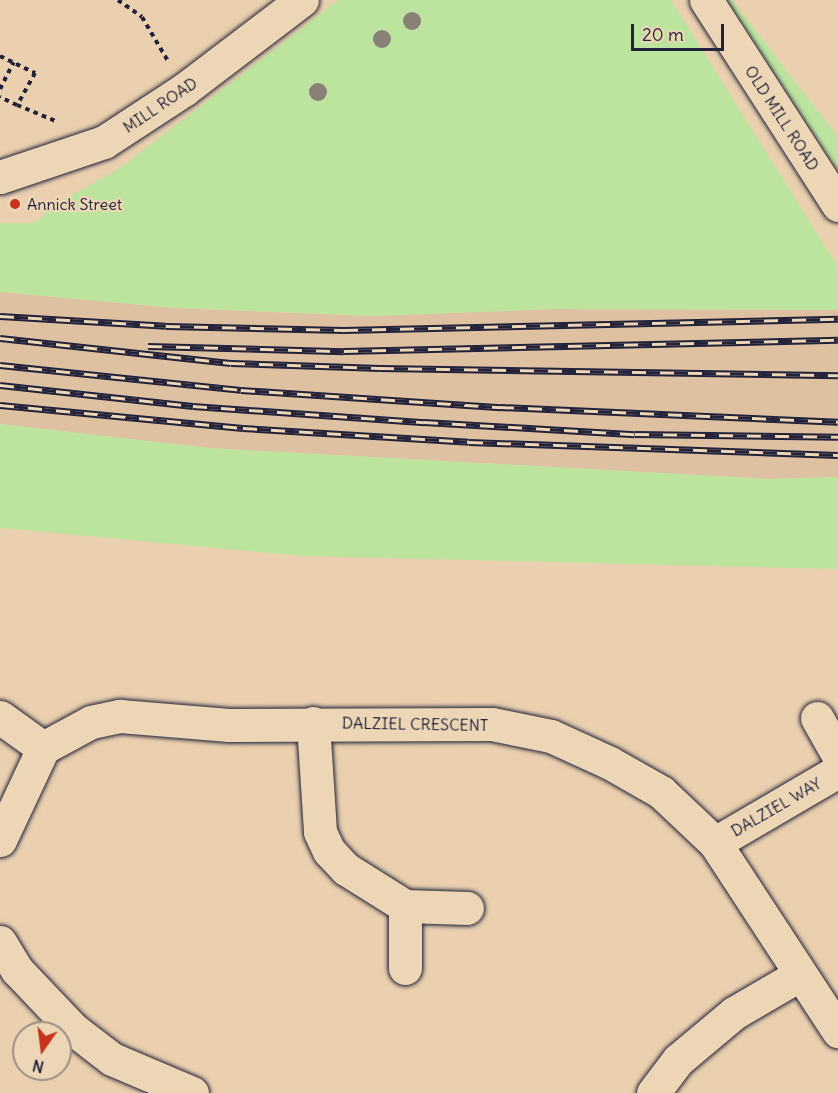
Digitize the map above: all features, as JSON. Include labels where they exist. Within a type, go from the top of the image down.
[{"type":"street","name":"MILL ROAD","points":[[0,177],[104,142],[184,90],[302,0]]},
{"type":"street","name":"OLD MILL ROAD","points":[[706,0],[838,205]]},
{"type":"street","name":"DALZIEL CRESCENT","points":[[43,748],[91,722],[120,716],[229,725],[492,724],[551,736],[610,763],[660,792],[715,843],[799,975],[838,1031]]},
{"type":"street","points":[[0,717],[43,748],[0,840]]},
{"type":"street","points":[[817,718],[838,755]]},
{"type":"street","points":[[314,723],[320,832],[329,851],[346,869],[405,906],[468,908]]},
{"type":"street","name":"DALZIEL WAY","points":[[715,843],[838,771]]},
{"type":"street","points":[[405,906],[405,968]]},
{"type":"street","points":[[0,942],[17,970],[74,1029],[112,1059],[192,1093]]},
{"type":"street","points":[[653,1093],[678,1060],[734,1012],[799,975]]},
{"type":"path","points":[[118,0],[142,17],[184,90]]},
{"type":"path","points":[[0,56],[35,73],[17,105],[0,98]]},
{"type":"path","points":[[0,89],[14,62]]},
{"type":"shaded area","points":[[0,292],[175,308],[372,316],[556,309],[838,310],[838,477],[769,479],[208,448],[0,424]]},
{"type":"green space","points":[[338,0],[671,0],[838,267],[838,310],[556,309],[372,316],[175,308],[0,292],[0,223],[34,223],[56,204],[120,168]]},
{"type":"green space","points":[[727,0],[732,0],[838,137],[838,170]]},
{"type":"green space","points":[[0,424],[208,448],[768,479],[838,477],[838,569],[301,556],[0,528]]},
{"type":"railway","points":[[0,316],[166,326],[344,330],[838,319]]},
{"type":"railway","points":[[0,338],[231,363],[380,368],[838,375]]},
{"type":"railway","points":[[148,346],[344,351],[838,340]]},
{"type":"railway","points":[[0,365],[241,390],[500,407],[838,422]]},
{"type":"railway","points":[[0,385],[193,406],[424,422],[635,434],[838,437]]},
{"type":"railway","points":[[0,405],[243,428],[469,442],[838,455]]},
{"type":"place","name":"Annick Street","points":[[15,204]]}]
